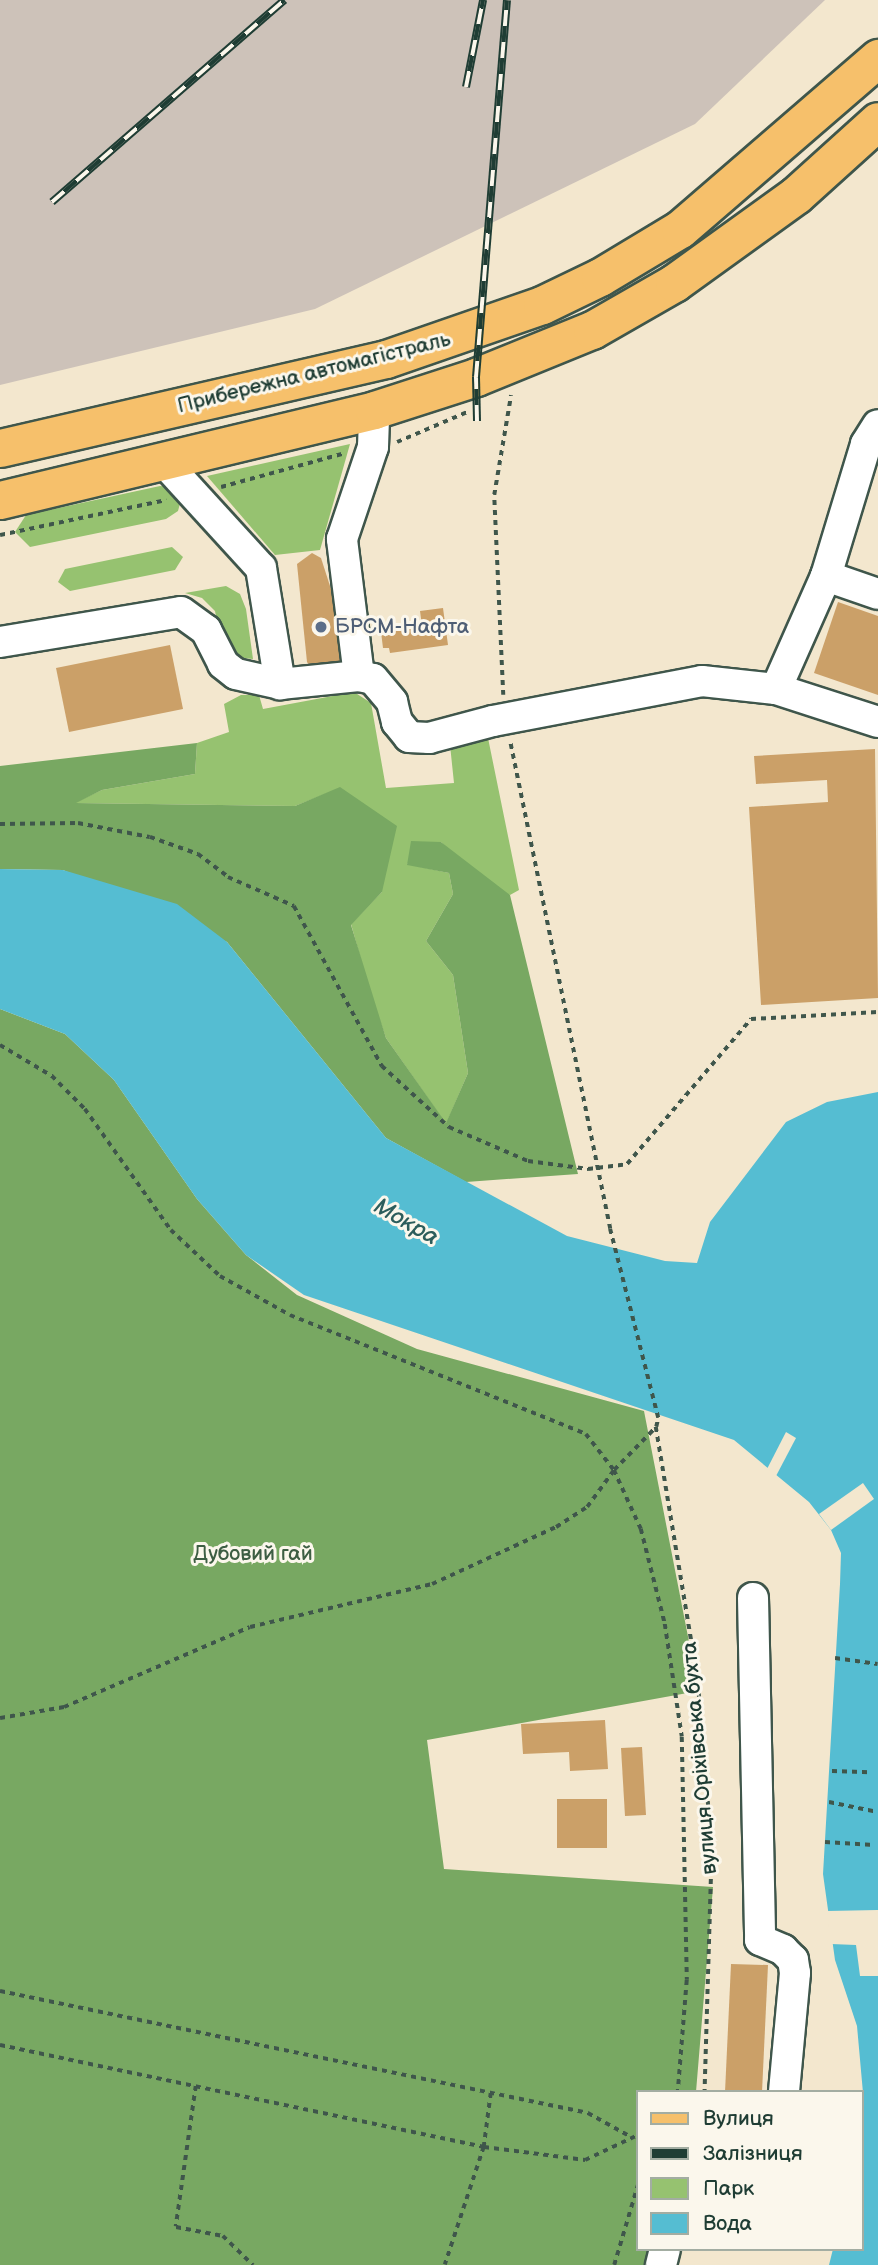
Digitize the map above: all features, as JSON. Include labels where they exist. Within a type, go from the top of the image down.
[{"type":"main road","name":"Прибережна автомагістраль","points":[[0,448],[386,359],[542,305],[680,229],[878,58]]},
{"type":"main road","points":[[0,500],[165,463],[374,410],[476,377],[592,330],[674,284],[796,195],[878,121]]},
{"type":"street","points":[[359,676],[342,539],[373,447],[374,410]]},
{"type":"street","points":[[776,689],[826,576],[866,444],[878,425]]},
{"type":"street","points":[[165,463],[261,568],[280,684]]},
{"type":"street","points":[[826,576],[878,594]]},
{"type":"street","points":[[0,642],[181,612],[206,630],[223,664],[236,674],[280,684],[359,676],[373,679],[386,694],[397,722],[409,737],[429,738],[506,719],[702,681],[776,689],[878,722]]},
{"type":"street","points":[[753,1598],[760,1940],[783,1950],[793,1960],[795,1973],[784,2090]]},
{"type":"path","points":[[499,399],[523,390]]},
{"type":"path","points":[[0,1718],[64,1707],[250,1626],[432,1584],[556,1527],[587,1507],[614,1470],[656,1427],[658,1418],[610,1229],[506,719],[494,495],[511,395]]},
{"type":"path","points":[[0,535],[192,494],[400,442],[477,408]]},
{"type":"path","points":[[0,824],[78,823],[150,837],[198,854],[228,877],[294,906],[382,1066],[449,1127],[528,1161],[598,1168],[627,1164],[751,1019],[878,1012]]},
{"type":"path","points":[[0,1045],[52,1076],[85,1109],[171,1230],[220,1276],[290,1315],[586,1434],[614,1470],[645,1543],[665,1624],[682,1737],[687,1980],[678,2090]]},
{"type":"path","name":"вулиця Оріхівська бухта","points":[[656,1427],[698,1682],[712,1849],[705,2090]]},
{"type":"path","points":[[835,1658],[878,1664]]},
{"type":"path","points":[[832,1771],[870,1772]]},
{"type":"path","points":[[829,1802],[878,1812]]},
{"type":"path","points":[[825,1842],[874,1845]]},
{"type":"path","points":[[0,1991],[588,2113],[633,2138]]},
{"type":"path","points":[[0,2045],[484,2147],[585,2160],[636,2137]]},
{"type":"path","points":[[196,2086],[176,2227],[223,2236],[253,2265]]},
{"type":"path","points":[[445,2265],[484,2147],[491,2093]]},
{"type":"path","points":[[614,2265],[636,2191]]},
{"type":"shaded area","points":[[0,0],[825,0],[695,124],[315,309],[0,385]]},
{"type":"green space","points":[[350,444],[320,550],[275,555],[207,476]]},
{"type":"green space","points":[[160,486],[174,487],[182,496],[178,511],[166,519],[30,547],[15,532],[26,515]]},
{"type":"green space","points":[[172,547],[183,557],[175,570],[70,591],[58,582],[65,569]]},
{"type":"green space","points":[[226,586],[240,594],[246,609],[253,659],[233,657],[219,632],[215,611],[202,598],[185,593]]},
{"type":"green space","points":[[354,692],[371,703],[386,788],[454,783],[450,745],[488,738],[519,890],[510,895],[485,885],[441,842],[407,864],[449,873],[453,894],[426,941],[453,975],[468,1073],[446,1124],[386,1038],[370,992],[351,924],[382,892],[340,788],[295,806],[74,803],[102,790],[195,774],[197,743],[229,732],[224,704],[241,695],[259,695],[263,709]]},
{"type":"green space","points":[[197,743],[195,774],[102,790],[76,803],[295,806],[340,787],[397,826],[382,892],[351,925],[386,1038],[446,1123],[468,1073],[453,975],[426,941],[453,894],[449,873],[407,865],[411,841],[441,842],[510,895],[578,1174],[466,1182],[386,1138],[227,942],[63,870],[0,869],[0,766]]},
{"type":"green space","name":"Дубовий гай","points":[[0,1009],[65,1034],[114,1080],[197,1199],[246,1255],[297,1295],[417,1349],[644,1411],[691,1652],[693,1692],[427,1740],[444,1869],[713,1887],[696,2090],[636,2090],[636,2251],[654,2251],[650,2265],[0,2265]]},
{"type":"water","name":"Мокра","points":[[0,869],[63,870],[177,904],[227,942],[386,1138],[567,1236],[665,1261],[697,1263],[710,1222],[786,1122],[827,1102],[878,1092],[878,2265],[829,2265],[832,2251],[864,2251],[864,2090],[857,2026],[835,1960],[823,1874],[841,1553],[831,1530],[809,1502],[734,1440],[304,1295],[246,1255],[197,1199],[114,1080],[65,1034],[0,1009]]},
{"type":"pier","points":[[786,1432],[796,1438],[776,1476],[767,1469]]},
{"type":"pier","points":[[863,1483],[874,1499],[831,1530],[819,1514]]},
{"type":"pier","points":[[878,1910],[878,1976],[860,1976],[856,1945],[831,1944],[827,1911]]},
{"type":"building","points":[[312,553],[321,558],[348,642],[349,667],[312,669],[307,662],[297,564]]},
{"type":"building","points":[[838,602],[878,616],[878,695],[814,673]]},
{"type":"building","points":[[443,608],[448,645],[390,653],[389,648],[383,648],[381,632],[422,626],[420,611]]},
{"type":"building","points":[[170,645],[183,709],[69,732],[56,668]]},
{"type":"building","points":[[875,749],[878,998],[761,1005],[749,807],[828,802],[827,780],[756,784],[754,756]]},
{"type":"building","points":[[605,1720],[608,1769],[570,1771],[569,1752],[523,1754],[521,1724]]},
{"type":"building","points":[[642,1747],[646,1815],[625,1816],[621,1748]]},
{"type":"building","points":[[557,1799],[607,1799],[607,1848],[557,1848]]},
{"type":"building","points":[[731,1964],[768,1965],[762,2090],[725,2090]]},
{"type":"railway","points":[[52,202],[284,0]]},
{"type":"railway","points":[[466,87],[483,0]]},
{"type":"railway","points":[[477,421],[476,377],[507,0]]},
{"type":"place","name":"БРСМ-Нафта","points":[[321,627]]}]
